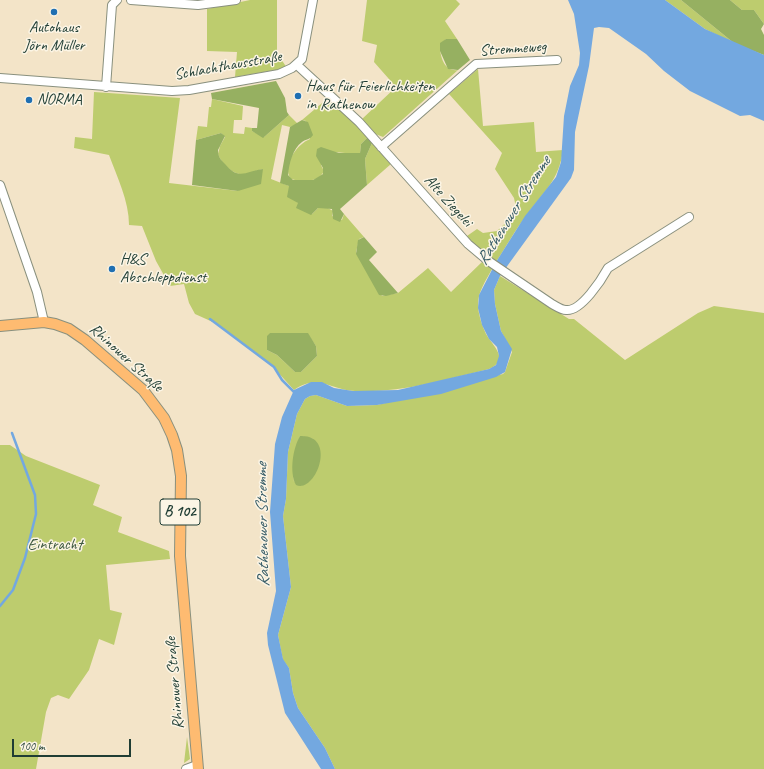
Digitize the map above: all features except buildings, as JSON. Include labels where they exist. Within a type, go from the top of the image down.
[{"type":"main road","name":"B 102","points":[[0,326],[44,322]]},
{"type":"main road","name":"Rhinower Straße","points":[[44,322],[69,329],[85,340],[143,390],[164,418],[172,435],[178,456],[181,476],[180,556],[197,767]]},
{"type":"street","points":[[106,87],[112,5],[117,0]]},
{"type":"street","points":[[131,0],[198,5],[236,0]]},
{"type":"street","name":"Schlachthausstraße","points":[[0,78],[106,87],[185,90],[279,74],[296,65],[302,59],[313,0]]},
{"type":"street","name":"Stremmeweg","points":[[381,147],[476,64],[557,60]]},
{"type":"street","name":"Alte Ziegelei","points":[[296,65],[359,122],[468,244],[507,274],[552,304],[564,310],[571,310],[579,305],[601,282],[608,268],[689,217]]},
{"type":"street","points":[[0,185],[37,292],[44,322]]},
{"type":"street","points":[[186,769],[197,767]]},
{"type":"green space","points":[[250,0],[277,0],[277,53],[287,68],[235,77],[237,52],[207,51],[207,9]]},
{"type":"green space","points":[[367,0],[456,0],[460,4],[445,21],[457,39],[446,39],[440,46],[444,63],[450,69],[458,70],[383,137],[373,133],[361,120],[396,87],[374,62],[377,45],[362,41]]},
{"type":"green space","points":[[665,0],[681,0],[735,44],[705,29]]},
{"type":"green space","points":[[681,0],[730,0],[742,10],[754,10],[764,24],[761,29],[764,35],[764,55],[735,44]]},
{"type":"green space","points":[[730,0],[764,0],[764,24],[754,10],[742,10]]},
{"type":"green space","points":[[446,39],[457,39],[470,60],[458,70],[448,69],[440,51],[440,43]]},
{"type":"green space","points":[[478,69],[483,126],[534,122],[536,152],[563,150],[561,161],[554,178],[518,227],[496,262],[479,250],[467,236],[477,229],[483,233],[497,231],[517,212],[514,198],[495,169],[502,153],[449,94]]},
{"type":"green space","points":[[276,81],[285,98],[287,112],[289,115],[263,138],[252,131],[252,128],[257,128],[259,108],[212,99],[211,93]]},
{"type":"green space","points":[[94,92],[180,98],[169,183],[238,191],[263,169],[248,174],[238,174],[226,166],[218,154],[225,137],[221,133],[196,140],[198,126],[207,127],[209,107],[211,107],[212,99],[243,106],[242,120],[234,120],[233,133],[244,134],[245,127],[252,128],[252,131],[264,137],[289,115],[298,124],[290,127],[282,125],[271,179],[289,186],[298,203],[312,214],[318,208],[328,208],[333,211],[332,216],[342,220],[344,214],[364,237],[359,239],[356,252],[382,296],[398,293],[428,268],[451,292],[482,262],[492,269],[481,291],[478,300],[478,308],[480,319],[486,334],[498,352],[499,361],[489,369],[406,388],[355,391],[324,384],[310,383],[302,385],[294,390],[274,368],[215,323],[195,314],[189,303],[184,284],[170,286],[156,261],[142,226],[129,225],[125,198],[109,155],[74,148],[75,137],[92,139]],"holes":[[[270,333],[307,333],[316,346],[317,356],[301,372],[295,372],[277,355],[267,350]]]},
{"type":"green space","points":[[328,98],[368,137],[361,144],[360,153],[334,152],[321,165],[324,171],[318,178],[309,181],[291,179],[288,174],[289,162],[296,150],[310,139],[306,121],[302,120]]},
{"type":"green space","points":[[302,120],[308,122],[313,135],[311,138],[303,141],[296,148],[290,161],[288,175],[293,180],[313,180],[323,174],[323,168],[316,156],[317,149],[321,147],[339,153],[360,153],[361,144],[368,137],[372,143],[365,159],[367,185],[340,209],[344,214],[340,222],[333,219],[332,209],[318,208],[311,215],[296,208],[298,203],[287,197],[289,186],[280,183],[290,127]]},
{"type":"green space","points":[[221,133],[225,136],[218,150],[221,160],[230,169],[239,174],[263,169],[261,184],[238,191],[192,185],[196,140]]},
{"type":"green space","points":[[372,143],[391,164],[367,185],[365,159]]},
{"type":"green space","points":[[364,237],[377,252],[369,260],[398,293],[386,296],[379,295],[356,254],[358,240]]},
{"type":"green space","points":[[500,276],[569,319],[574,319],[625,360],[698,313],[714,306],[764,313],[764,769],[335,769],[325,748],[298,708],[293,693],[289,668],[283,660],[278,635],[291,587],[283,516],[286,499],[288,452],[297,414],[305,399],[310,396],[316,395],[347,406],[377,405],[503,374],[512,352],[501,331],[495,304],[494,290]],"holes":[[[300,436],[313,439],[294,482],[293,468]]]},
{"type":"green space","points":[[270,333],[308,333],[316,346],[317,356],[301,372],[295,372],[277,355],[267,350],[267,336]]},
{"type":"green space","points":[[300,436],[312,438],[318,444],[321,453],[320,463],[316,473],[310,481],[303,485],[296,485],[292,467],[295,447]]},
{"type":"green space","name":"Eintracht","points":[[0,445],[10,445],[26,456],[100,485],[93,505],[122,517],[118,532],[169,551],[170,559],[106,565],[110,610],[122,613],[114,645],[99,639],[89,670],[69,699],[58,695],[51,698],[46,712],[36,769],[0,769]]},
{"type":"green space","points":[[187,737],[190,759],[184,763]]},
{"type":"water","points":[[568,0],[665,0],[705,29],[764,55],[764,121],[750,115],[740,116],[690,91],[664,71],[646,54],[609,28],[594,28],[589,66],[575,132],[574,170],[571,178],[500,276],[494,290],[495,304],[501,331],[512,349],[505,372],[496,377],[441,394],[377,405],[347,406],[316,395],[305,399],[297,414],[288,452],[286,499],[283,516],[291,587],[278,635],[283,659],[289,668],[293,693],[298,708],[325,748],[335,769],[321,769],[285,713],[268,645],[267,633],[276,591],[270,512],[275,444],[282,417],[294,390],[311,382],[322,382],[334,388],[353,391],[398,390],[489,369],[496,365],[499,356],[497,347],[489,339],[482,325],[478,308],[479,295],[496,262],[525,216],[556,177],[561,162],[564,116],[570,86],[579,65],[580,53],[574,14]]},
{"type":"waterway","points":[[210,319],[274,367],[282,380],[295,393]]},
{"type":"waterway","points":[[0,606],[13,590],[25,558],[36,514],[35,495],[12,433]]},
{"type":"place","name":"Autohaus Jörn Müller","points":[[54,12]]},
{"type":"place","name":"Haus für Feierlichkeiten in Rathenow","points":[[298,96]]},
{"type":"place","name":"NORMA","points":[[29,100]]},
{"type":"place","name":"H&S Abschleppdienst","points":[[112,269]]},
{"type":"water label","name":"Rathenower Stremme","points":[[514,211]]},
{"type":"water label","name":"Rathenower Stremme","points":[[263,525]]}]
